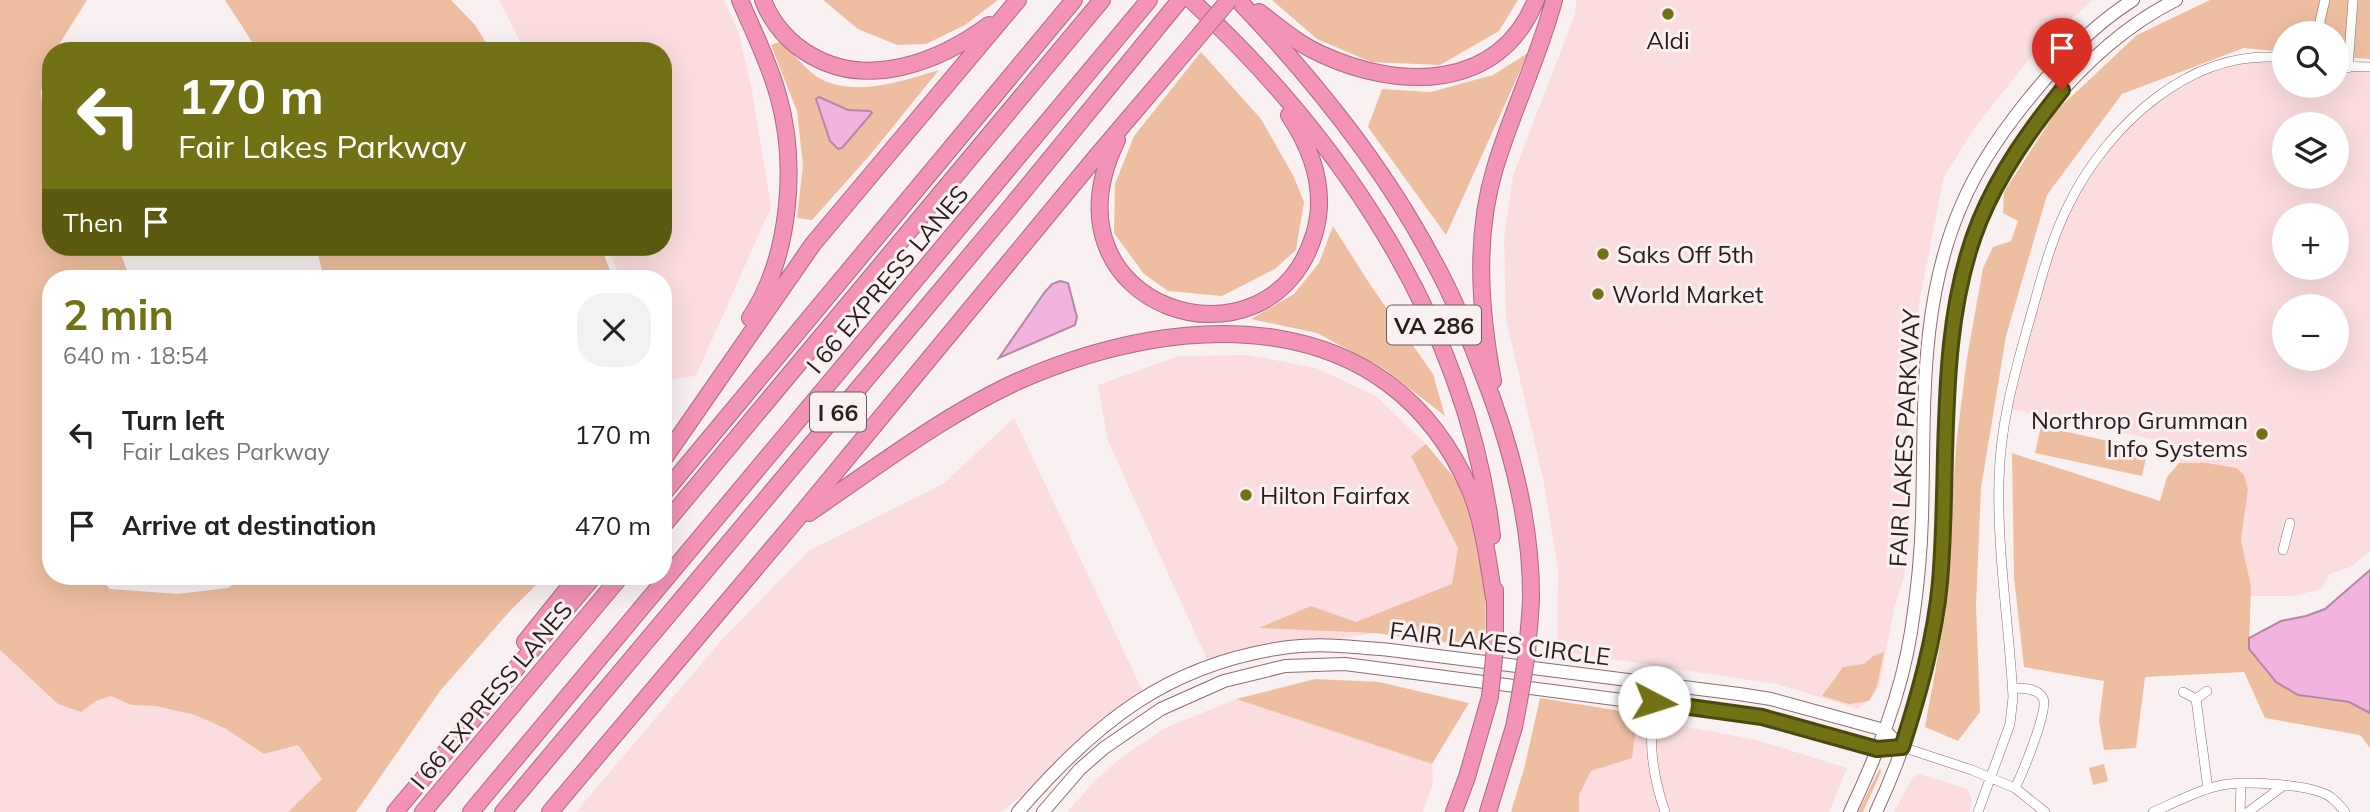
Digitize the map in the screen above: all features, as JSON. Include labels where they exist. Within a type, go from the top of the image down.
[{"type":"highway","points":[[681,433],[708,383],[759,304],[777,255],[787,206],[789,162],[784,120],[771,74],[740,0]]},
{"type":"highway","points":[[763,0],[776,25],[805,52],[828,64],[864,72],[896,68],[950,49],[974,36],[1014,4]]},
{"type":"highway","points":[[672,483],[1074,0]]},
{"type":"highway","name":"I 66 EXPRESS LANES","points":[[672,515],[1102,0]]},
{"type":"highway","name":"I 66 EXPRESS LANES","points":[[672,571],[1149,0]]},
{"type":"highway","name":"VA 286","points":[[1191,0],[1245,53],[1337,162],[1390,243],[1434,324],[1469,424],[1489,510],[1496,571],[1494,648],[1490,697],[1471,765],[1454,812]]},
{"type":"highway","points":[[550,812],[1230,0]]},
{"type":"highway","name":"VA 286","points":[[1238,0],[1314,85],[1380,171],[1435,262],[1500,418],[1520,501],[1531,593],[1527,653],[1514,727],[1488,812]]},
{"type":"highway","points":[[1243,0],[1302,44],[1320,54],[1360,70],[1408,79],[1449,74],[1501,50],[1521,30],[1536,0]]},
{"type":"highway","points":[[1500,418],[1485,321],[1481,262],[1483,225],[1497,159],[1554,0]]},
{"type":"highway","points":[[672,446],[813,244],[1014,4]]},
{"type":"highway","name":"I 66","points":[[503,812],[1004,215],[1175,5]]},
{"type":"highway","points":[[1145,99],[1118,139],[1102,178],[1099,193],[1100,221],[1109,252],[1127,278],[1145,294],[1166,306],[1213,314],[1255,304],[1281,288],[1302,263],[1315,232],[1319,194],[1311,153],[1296,125],[1245,53]]},
{"type":"highway","points":[[792,525],[946,421],[1021,380],[1092,353],[1137,341],[1190,333],[1248,333],[1276,337],[1331,352],[1376,376],[1414,407],[1448,448],[1471,493],[1485,538],[1494,598]]},
{"type":"highway","points":[[480,711],[514,654],[571,585]]},
{"type":"highway","points":[[395,812],[586,585]]},
{"type":"highway","name":"I 66 EXPRESS LANES","points":[[424,812],[613,585]]},
{"type":"highway","name":"I 66 EXPRESS LANES","points":[[471,812],[661,585]]},
{"type":"street","name":"FAIR LAKES PARKWAY","points":[[1850,812],[1870,771],[1884,730],[1901,676],[1910,634],[1919,566],[1923,397],[1930,325],[1937,281],[1956,220],[1981,169],[2036,89],[2099,25],[2133,0]]},
{"type":"street","name":"FAIR LAKES PARKWAY","points":[[1875,812],[1902,747],[1921,684],[1940,584],[1953,332],[1961,288],[1980,220],[2018,149],[2062,90],[2099,53],[2144,19],[2176,0]]},
{"type":"street","points":[[2320,21],[2325,0]]},
{"type":"street","points":[[2349,45],[2353,0]]},
{"type":"street","points":[[1978,812],[2010,724],[2013,688],[1999,522],[1998,479],[2002,437],[2014,376],[2059,225],[2078,187],[2100,154],[2148,105],[2187,79],[2219,65],[2250,58],[2272,58]]},
{"type":"street","points":[[2349,68],[2370,67]]},
{"type":"street","points":[[2283,550],[2290,523]]},
{"type":"street","name":"FAIR LAKES CIRCLE","points":[[1018,812],[1076,749],[1140,698],[1221,662],[1289,648],[1343,646],[1390,650],[1658,682],[1771,699],[1884,730],[1902,747]]},
{"type":"street","name":"FAIR LAKES CIRCLE","points":[[1043,812],[1080,769],[1104,748],[1161,709],[1224,681],[1285,667],[1345,664],[1622,700],[1725,710],[1769,718],[1877,749],[1902,747]]},
{"type":"street","points":[[1658,682],[1650,743],[1665,812]]},
{"type":"street","points":[[2013,688],[2036,692],[2045,701],[2035,739],[2015,788]]},
{"type":"street","points":[[2196,699],[2207,691]]},
{"type":"street","points":[[2183,692],[2196,699]]},
{"type":"street","points":[[2196,699],[2208,789]]},
{"type":"street","points":[[1902,747],[2015,788],[2045,812]]},
{"type":"street","points":[[2153,812],[2208,789],[2230,784],[2283,786],[2321,792],[2334,799],[2344,812]]},
{"type":"street","points":[[2240,812],[2241,784]]},
{"type":"street","points":[[2248,812],[2283,786]]},
{"type":"shaded area","points":[[0,0],[87,0],[61,42],[42,42],[42,256],[121,256],[127,270],[42,270],[42,585],[106,585],[110,589],[178,594],[228,588],[233,585],[536,585],[440,691],[356,812],[288,812],[322,779],[298,745],[264,754],[226,729],[195,715],[156,706],[131,705],[111,696],[96,701],[81,712],[58,704],[0,650]]},
{"type":"shaded area","points":[[225,0],[451,0],[475,25],[485,42],[252,42]]},
{"type":"shaded area","points":[[499,0],[724,0],[739,34],[752,90],[771,207],[696,376],[672,379],[672,270],[616,270],[611,256],[672,256],[672,42],[520,42]]},
{"type":"shaded area","points":[[823,0],[998,0],[965,25],[926,44],[897,45],[858,29]]},
{"type":"shaded area","points":[[1272,0],[1518,0],[1499,31],[1440,65],[1371,62],[1317,39]]},
{"type":"shaded area","points":[[1576,0],[2092,0],[2030,58],[1976,126],[1944,177],[1920,298],[1908,392],[1909,512],[1904,577],[1894,609],[1879,687],[1871,699],[1858,709],[1776,684],[1557,651],[1558,570],[1543,479],[1506,319],[1504,238],[1513,175],[1575,14]]},
{"type":"shaded area","points":[[2210,0],[2370,0],[2370,59],[2349,57],[2349,21],[2272,21],[2272,51],[2244,48],[2122,94],[2047,195],[2006,336],[1981,488],[1976,605],[1980,712],[1958,741],[1925,727],[1945,617],[1956,446],[1967,358],[1983,268],[1993,247],[2011,241],[2018,221],[2003,213],[2004,192],[2057,110],[2137,35]]},
{"type":"shaded area","points":[[781,41],[816,76],[844,86],[877,86],[939,70],[870,155],[812,220],[797,218],[803,165],[797,111],[771,45]]},
{"type":"shaded area","points":[[1201,52],[1261,119],[1293,175],[1304,202],[1296,250],[1275,269],[1222,296],[1168,291],[1144,274],[1114,233],[1115,184],[1134,136]]},
{"type":"shaded area","points":[[1528,53],[1446,235],[1368,127],[1382,89],[1431,92],[1493,75]]},
{"type":"shaded area","points":[[2272,59],[2272,98],[2349,98],[2349,66],[2370,67],[2370,551],[2351,567],[2329,574],[2322,589],[2293,596],[2249,596],[2251,586],[2241,540],[2248,490],[2206,463],[2179,463],[2185,446],[2006,408],[2053,244],[2100,154],[2170,89],[2219,65]]},
{"type":"shaded area","points":[[819,97],[848,110],[872,113],[842,148],[838,149],[830,141],[816,99]]},
{"type":"shaded area","points":[[1333,226],[1371,286],[1433,374],[1445,416],[1383,368],[1317,333],[1251,319],[1294,294],[1319,263]]},
{"type":"shaded area","points":[[318,256],[604,256],[610,270],[322,270]]},
{"type":"shaded area","points":[[1060,281],[1068,283],[1077,317],[1075,325],[999,358],[1044,293],[1052,284]]},
{"type":"shaded area","points":[[1248,355],[1316,368],[1376,396],[1426,444],[1458,548],[1452,584],[1375,633],[1289,647],[1210,666],[1108,441],[1098,385],[1179,356]]},
{"type":"shaded area","points":[[1014,418],[1145,696],[1001,812],[576,812],[725,636],[810,550],[943,484]]},
{"type":"shaded area","points":[[2041,426],[2148,450],[2142,476],[2035,453]]},
{"type":"shaded area","points":[[1426,444],[1461,486],[1475,533],[1486,582],[1485,648],[1375,633],[1259,628],[1311,606],[1356,622],[1452,584],[1458,548],[1411,456]]},
{"type":"shaded area","points":[[2012,453],[2160,501],[2167,477],[2179,463],[2206,463],[2237,468],[2244,475],[2248,490],[2241,540],[2251,586],[2249,649],[2270,675],[2289,690],[2306,697],[2353,704],[2370,713],[2370,748],[2360,735],[2265,718],[2244,672],[2145,677],[2136,748],[2104,750],[2099,721],[2104,681],[2024,667],[2014,577]]},
{"type":"shaded area","points":[[2370,570],[2370,713],[2349,702],[2298,695],[2276,682],[2249,649],[2249,638],[2281,621],[2325,609]]},
{"type":"shaded area","points":[[0,650],[31,679],[81,712],[96,701],[111,696],[131,705],[156,706],[195,715],[226,729],[264,754],[298,745],[322,779],[288,812],[0,812]]},
{"type":"shaded area","points":[[1884,652],[1877,686],[1869,701],[1849,704],[1822,696],[1843,667],[1864,664],[1873,656]]},
{"type":"shaded area","points":[[1315,679],[1379,682],[1469,703],[1432,764],[1236,699]]},
{"type":"shaded area","points":[[1540,698],[1615,710],[1635,717],[1637,722],[1632,758],[1591,771],[1579,795],[1579,812],[1511,812]]},
{"type":"shaded area","points":[[1236,699],[1432,764],[1433,784],[1423,812],[1067,812],[1120,758],[1165,728]]},
{"type":"shaded area","points":[[1637,722],[1676,725],[1757,740],[1847,768],[1829,812],[1579,812],[1579,795],[1591,771],[1632,757]]},
{"type":"shaded area","points":[[2104,764],[2108,781],[2093,785],[2089,768]]},
{"type":"shaded area","points":[[1880,768],[1881,772],[1863,812],[1858,812]]},
{"type":"shaded area","points":[[1919,774],[1968,789],[1972,801],[1969,812],[1894,812],[1913,777]]},
{"type":"place","name":"Aldi","points":[[1668,14]]},
{"type":"place","name":"Saks Off 5th","points":[[1603,254]]},
{"type":"place","name":"World Market","points":[[1598,294]]},
{"type":"place","name":"Northrop Grumman Info Systems","points":[[2262,434]]},
{"type":"place","name":"Hilton Fairfax","points":[[1246,495]]},
{"type":"route","points":[[1654,702],[1762,717],[1877,749],[1902,747],[1921,684],[1940,584],[1953,332],[1961,288],[1980,220],[2003,174],[2041,116],[2062,90]]}]
